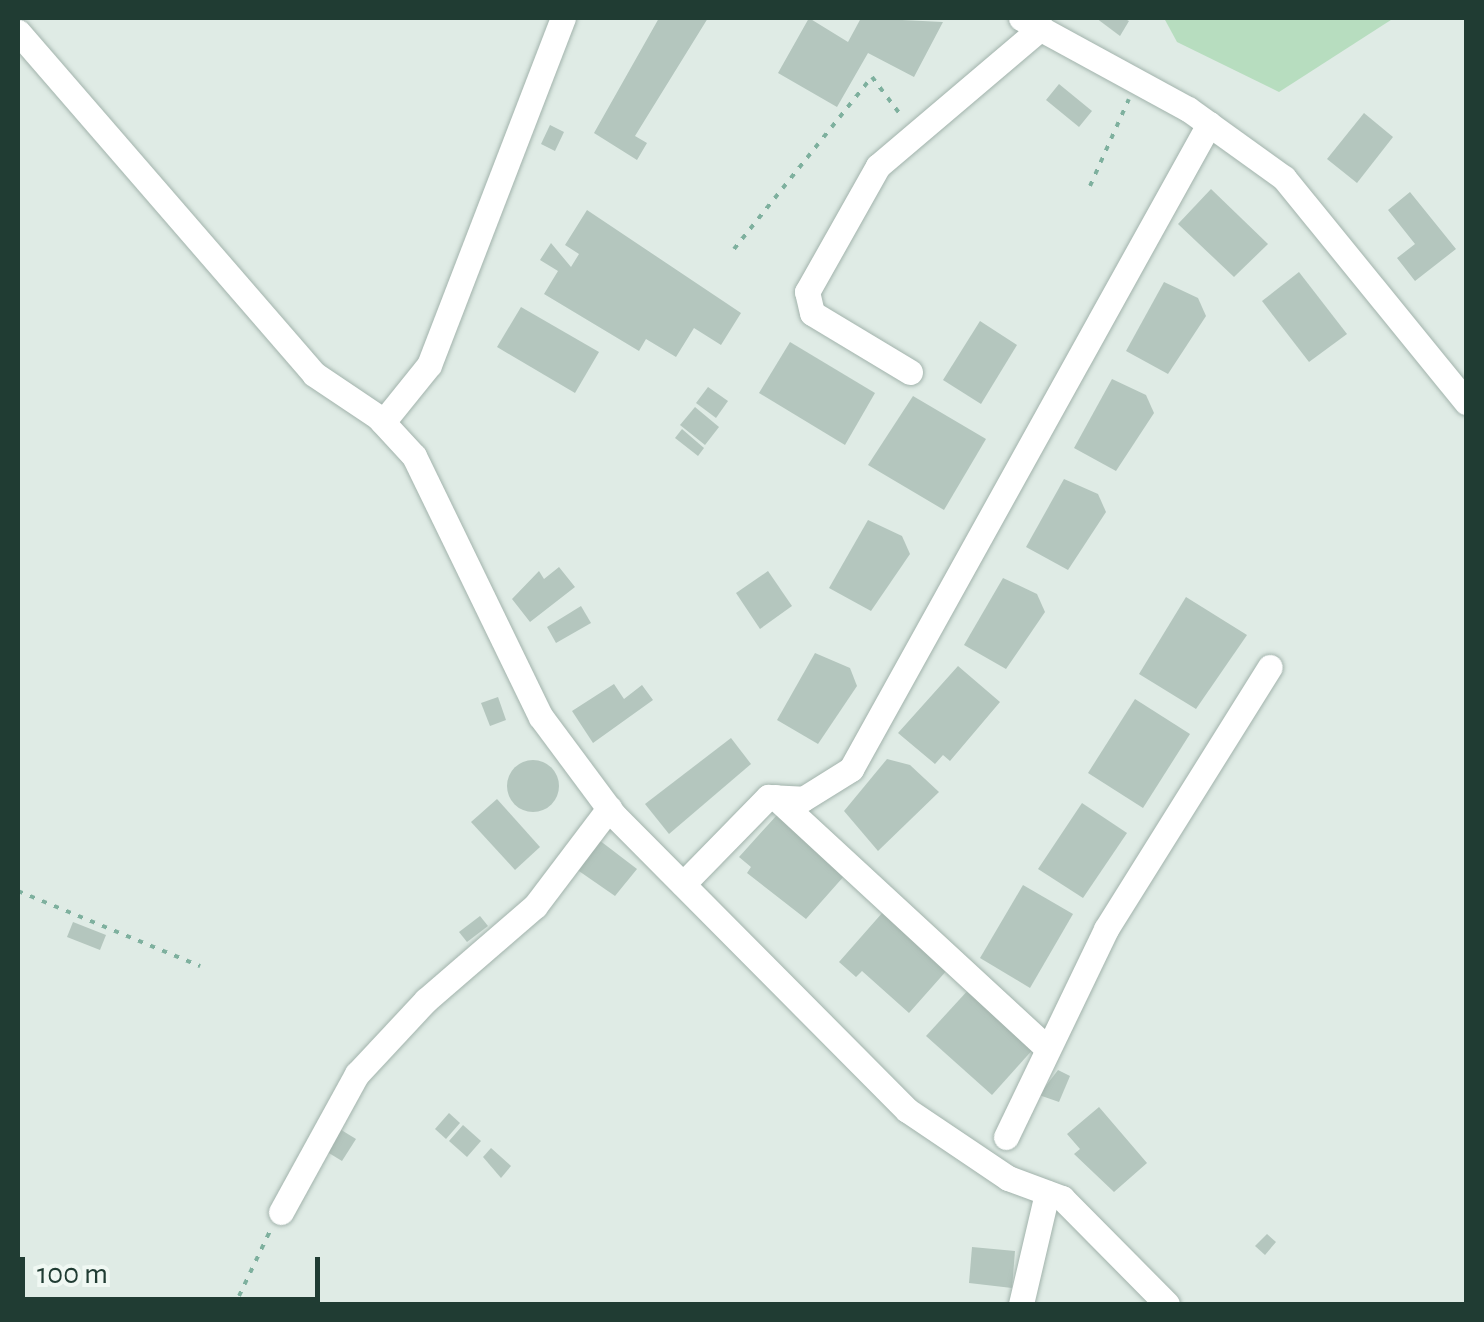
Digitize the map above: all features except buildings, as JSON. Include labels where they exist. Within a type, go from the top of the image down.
[{"type":"street","points":[[383,422],[428,365],[563,18]]},
{"type":"street","points":[[910,372],[812,314],[808,292],[878,166],[1030,23],[1209,124],[1284,178],[1466,402]]},
{"type":"street","points":[[18,32],[314,374],[383,422],[414,456],[540,717],[609,808],[908,1110],[1008,1178],[1062,1198],[1168,1304]]},
{"type":"street","points":[[682,884],[775,798],[803,799],[851,768],[1209,124]]},
{"type":"street","points":[[1006,1137],[1044,1044],[1106,929],[1270,667]]},
{"type":"street","points":[[775,798],[1044,1044]]},
{"type":"street","points":[[281,1212],[357,1074],[426,1000],[534,906],[609,808]]},
{"type":"street","points":[[1022,1304],[1046,1193]]},
{"type":"path","points":[[734,249],[872,77],[914,134]]},
{"type":"path","points":[[1090,186],[1137,81]]},
{"type":"path","points":[[18,890],[200,966]]},
{"type":"path","points":[[245,1304],[239,1296],[248,1272],[281,1212]]},
{"type":"green space","points":[[1164,18],[1394,18],[1279,92],[1177,42]]}]
